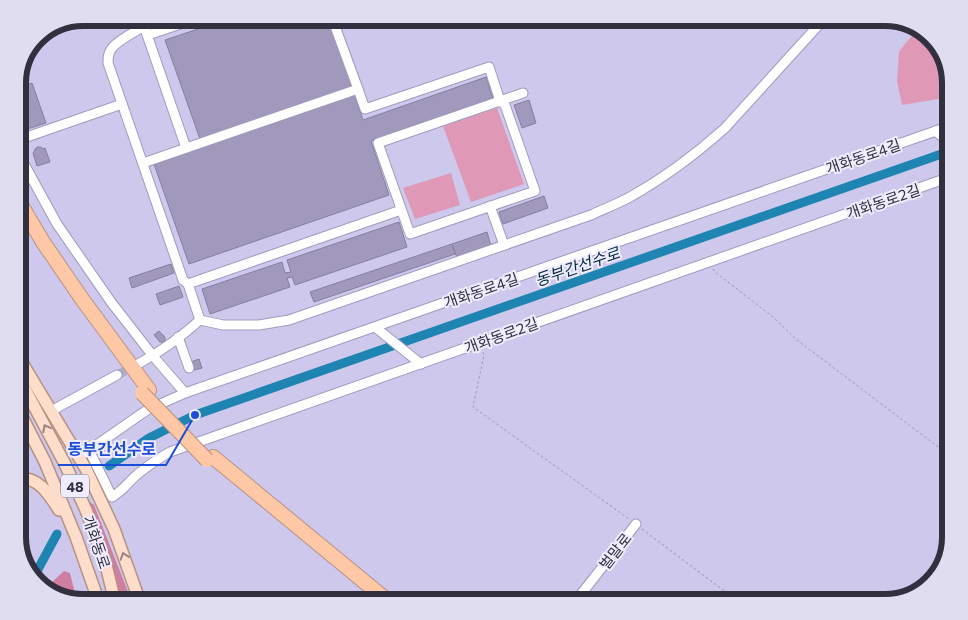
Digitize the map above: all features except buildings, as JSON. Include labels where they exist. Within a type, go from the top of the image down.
[{"type":"highway","points":[[26,213],[43,242],[145,391]]},
{"type":"highway","points":[[26,230],[72,302],[145,391],[210,459],[370,594]]},
{"type":"highway","points":[[210,459],[379,594]]},
{"type":"main road","points":[[26,369],[86,469],[114,529],[137,594]]},
{"type":"main road","name":"개화동로","points":[[26,391],[65,464],[86,510],[104,561],[113,594]]},
{"type":"main road","name":"개화동로","points":[[26,425],[45,462],[76,536],[96,594]]},
{"type":"main road","points":[[26,479],[40,484],[48,493],[76,536]]},
{"type":"street","points":[[146,31],[151,26]]},
{"type":"street","points":[[166,26],[146,31],[119,42],[112,48],[108,56],[110,69],[183,280],[188,284],[200,320]]},
{"type":"street","points":[[335,26],[365,109],[489,67],[500,101],[505,105],[535,191],[410,234],[378,143],[500,101],[523,93]]},
{"type":"street","points":[[138,364],[152,356],[200,320],[223,325],[259,325],[288,320],[591,215],[617,204],[683,163],[725,128],[818,26]]},
{"type":"street","points":[[146,31],[186,148]]},
{"type":"street","points":[[143,163],[358,89]]},
{"type":"street","points":[[26,137],[122,104]]},
{"type":"street","name":"개화동로4길","points":[[79,457],[147,410],[185,393],[942,131]]},
{"type":"street","points":[[938,134],[942,137]]},
{"type":"street","points":[[26,168],[57,224],[111,302],[152,356],[185,393]]},
{"type":"street","name":"개화동로2길","points":[[89,450],[112,496],[121,491],[145,468],[170,452],[418,361],[481,343],[942,180]]},
{"type":"street","points":[[490,206],[504,245]]},
{"type":"street","points":[[188,284],[402,210]]},
{"type":"street","points":[[375,327],[418,361]]},
{"type":"street","points":[[178,337],[189,368]]},
{"type":"street","points":[[51,410],[117,375]]},
{"type":"street","name":"벌말로","points":[[581,594],[636,524]]},
{"type":"path","points":[[708,262],[715,272],[773,317],[797,340],[942,450]]},
{"type":"path","points":[[481,343],[484,355],[473,407],[636,524],[728,594]]},
{"type":"shaded area","points":[[914,34],[930,48],[940,68],[942,98],[902,105],[897,81],[899,52]]},
{"type":"shaded area","points":[[497,108],[524,184],[471,202],[443,126]]},
{"type":"shaded area","points":[[451,173],[460,205],[415,219],[403,188]]},
{"type":"shaded area","points":[[88,501],[94,505],[129,594],[119,594]]},
{"type":"shaded area","points":[[64,571],[70,573],[75,593],[68,592],[50,584]]},
{"type":"waterway","name":"동부간선수로","points":[[109,466],[149,438],[195,415],[942,154]]},
{"type":"waterway","name":"동부간선수로","points":[[37,570],[57,534]]},
{"type":"tunnel","points":[[117,375],[137,365]]},
{"type":"place","name":"동부간선수로","points":[[195,415]]}]
